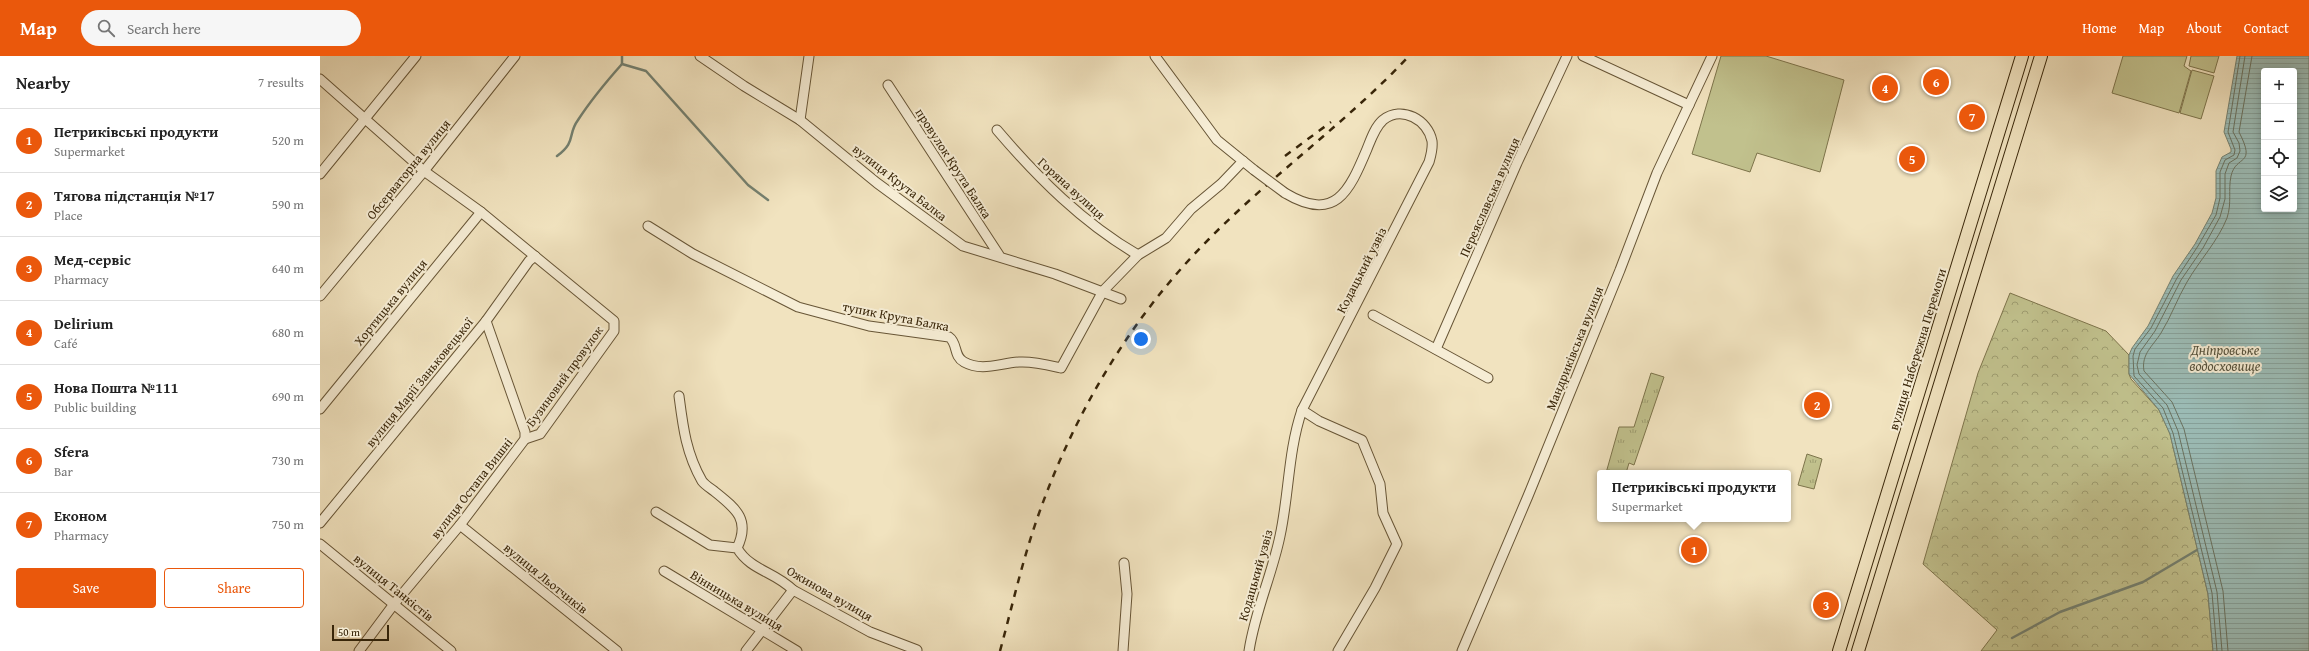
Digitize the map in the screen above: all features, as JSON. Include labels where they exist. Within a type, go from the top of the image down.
[{"type":"main road","name":"вулиця Набережна Перемоги","points":[[1839,651],[2022,56]]},
{"type":"main road","points":[[1858,651],[2041,56]]},
{"type":"main road","points":[[1985,178],[2002,183]]},
{"type":"street","points":[[320,174],[416,56]]},
{"type":"street","name":"Обсерваторна вулиця","points":[[320,296],[424,171],[515,56]]},
{"type":"street","name":"вулиця Крута Балка","points":[[700,56],[744,86],[800,120],[877,183],[963,246],[999,255],[1103,291]]},
{"type":"street","points":[[800,120],[809,56]]},
{"type":"street","points":[[1121,299],[1103,291],[1138,255],[1166,238],[1191,209],[1221,184],[1243,161],[1217,140],[1155,56]]},
{"type":"street","name":"Переяславська вулиця","points":[[1436,349],[1517,163],[1567,56]]},
{"type":"street","points":[[1583,56],[1689,105]]},
{"type":"street","name":"Мандриківська вулиця","points":[[1462,651],[1528,496],[1620,270],[1657,173],[1712,56]]},
{"type":"street","name":"Бузиновий провулок","points":[[320,79],[424,171],[481,212],[612,318],[615,328],[540,434],[525,438]]},
{"type":"street","name":"провулок Крута Балка","points":[[888,84],[999,255]]},
{"type":"street","name":"Кодацький узвіз","points":[[1243,161],[1285,193],[1302,203],[1318,206],[1334,201],[1347,190],[1355,178],[1378,127],[1392,115],[1410,115],[1418,119],[1429,133],[1432,151],[1429,162],[1302,410],[1294,440],[1279,540],[1258,608],[1249,651]]},
{"type":"street","name":"Горяна вулиця","points":[[997,130],[1027,165],[1088,222],[1138,255]]},
{"type":"street","name":"Хортицька вулиця","points":[[320,409],[481,212]]},
{"type":"street","name":"тупик Крута Балка","points":[[648,226],[693,254],[798,307],[869,326],[949,337],[953,342],[958,358],[967,364],[977,366],[988,367],[1019,362],[1061,368],[1103,291]]},
{"type":"street","name":"вулиця Марії Заньковецької","points":[[320,523],[486,321],[529,260],[535,256]]},
{"type":"street","points":[[1372,315],[1488,378]]},
{"type":"street","name":"вулиця Остапа Вишні","points":[[359,651],[394,604],[460,525],[525,438],[525,432],[486,321]]},
{"type":"street","points":[[656,512],[710,545],[737,548],[743,536],[744,525],[732,506],[703,482],[685,440],[679,396]]},
{"type":"street","points":[[1302,410],[1319,420],[1362,440],[1380,484],[1383,513],[1397,544],[1375,588],[1338,651]]},
{"type":"street","name":"вулиця Льотчиків","points":[[460,525],[617,651]]},
{"type":"street","name":"вулиця Танкістів","points":[[320,544],[451,651]]},
{"type":"street","name":"Ожинова вулиця","points":[[737,548],[744,560],[783,580],[793,590],[870,632],[918,650]]},
{"type":"street","points":[[1123,651],[1127,594],[1124,563]]},
{"type":"street","name":"Вінницька вулиця","points":[[664,571],[797,651]]},
{"type":"street","points":[[746,651],[793,590]]},
{"type":"green space","points":[[1721,56],[1766,56],[1844,80],[1820,172],[1757,153],[1750,172],[1692,154]]},
{"type":"green space","points":[[2123,56],[2187,56],[2184,66],[2191,71],[2179,113],[2112,93]]},
{"type":"green space","points":[[2191,56],[2219,56],[2214,73],[2189,66]]},
{"type":"green space","points":[[2192,70],[2214,76],[2201,119],[2180,113]]},
{"type":"green space","points":[[2010,293],[2106,331],[2129,355],[2129,374],[2131,379],[2159,410],[2170,434],[2208,594],[2213,651],[1981,651],[1997,630],[1923,564],[1978,373]]},
{"type":"green space","points":[[1651,373],[1664,377],[1634,465],[1629,463],[1627,470],[1607,470],[1619,427],[1634,427]]},
{"type":"green space","points":[[1807,454],[1822,459],[1814,489],[1798,485]]},
{"type":"water","name":"Дніпровське водосховище","points":[[2237,56],[2309,56],[2309,651],[2213,651],[2208,594],[2170,434],[2159,410],[2129,374],[2129,355],[2132,348],[2148,326],[2173,276],[2195,244],[2212,213],[2216,198],[2216,171],[2222,157],[2231,152],[2224,132]]},
{"type":"waterway","points":[[622,56],[622,64]]},
{"type":"waterway","points":[[557,156],[570,142],[575,125],[583,113],[622,64],[646,71],[748,185],[768,200]]},
{"type":"waterway","points":[[2012,638],[2060,612],[2143,582],[2197,550]]},
{"type":"railway","points":[[1000,651],[1017,585],[1037,519],[1052,480],[1068,442],[1087,405],[1107,369],[1130,334],[1154,301],[1181,269],[1233,215],[1335,126],[1409,56]]},
{"type":"railway","points":[[1285,156],[1331,122]]},
{"type":"place","name":"Sfera","points":[[1936,82]]},
{"type":"place","name":"Delirium","points":[[1885,88]]},
{"type":"place","name":"Економ","points":[[1972,117]]},
{"type":"place","name":"Нова Пошта №111","points":[[1912,159]]},
{"type":"place","name":"Тягова пiдстанцiя №17","points":[[1817,405]]},
{"type":"place","name":"Петриківські продукти","points":[[1694,550]]},
{"type":"place","name":"Мед-сервіс","points":[[1826,605]]}]
